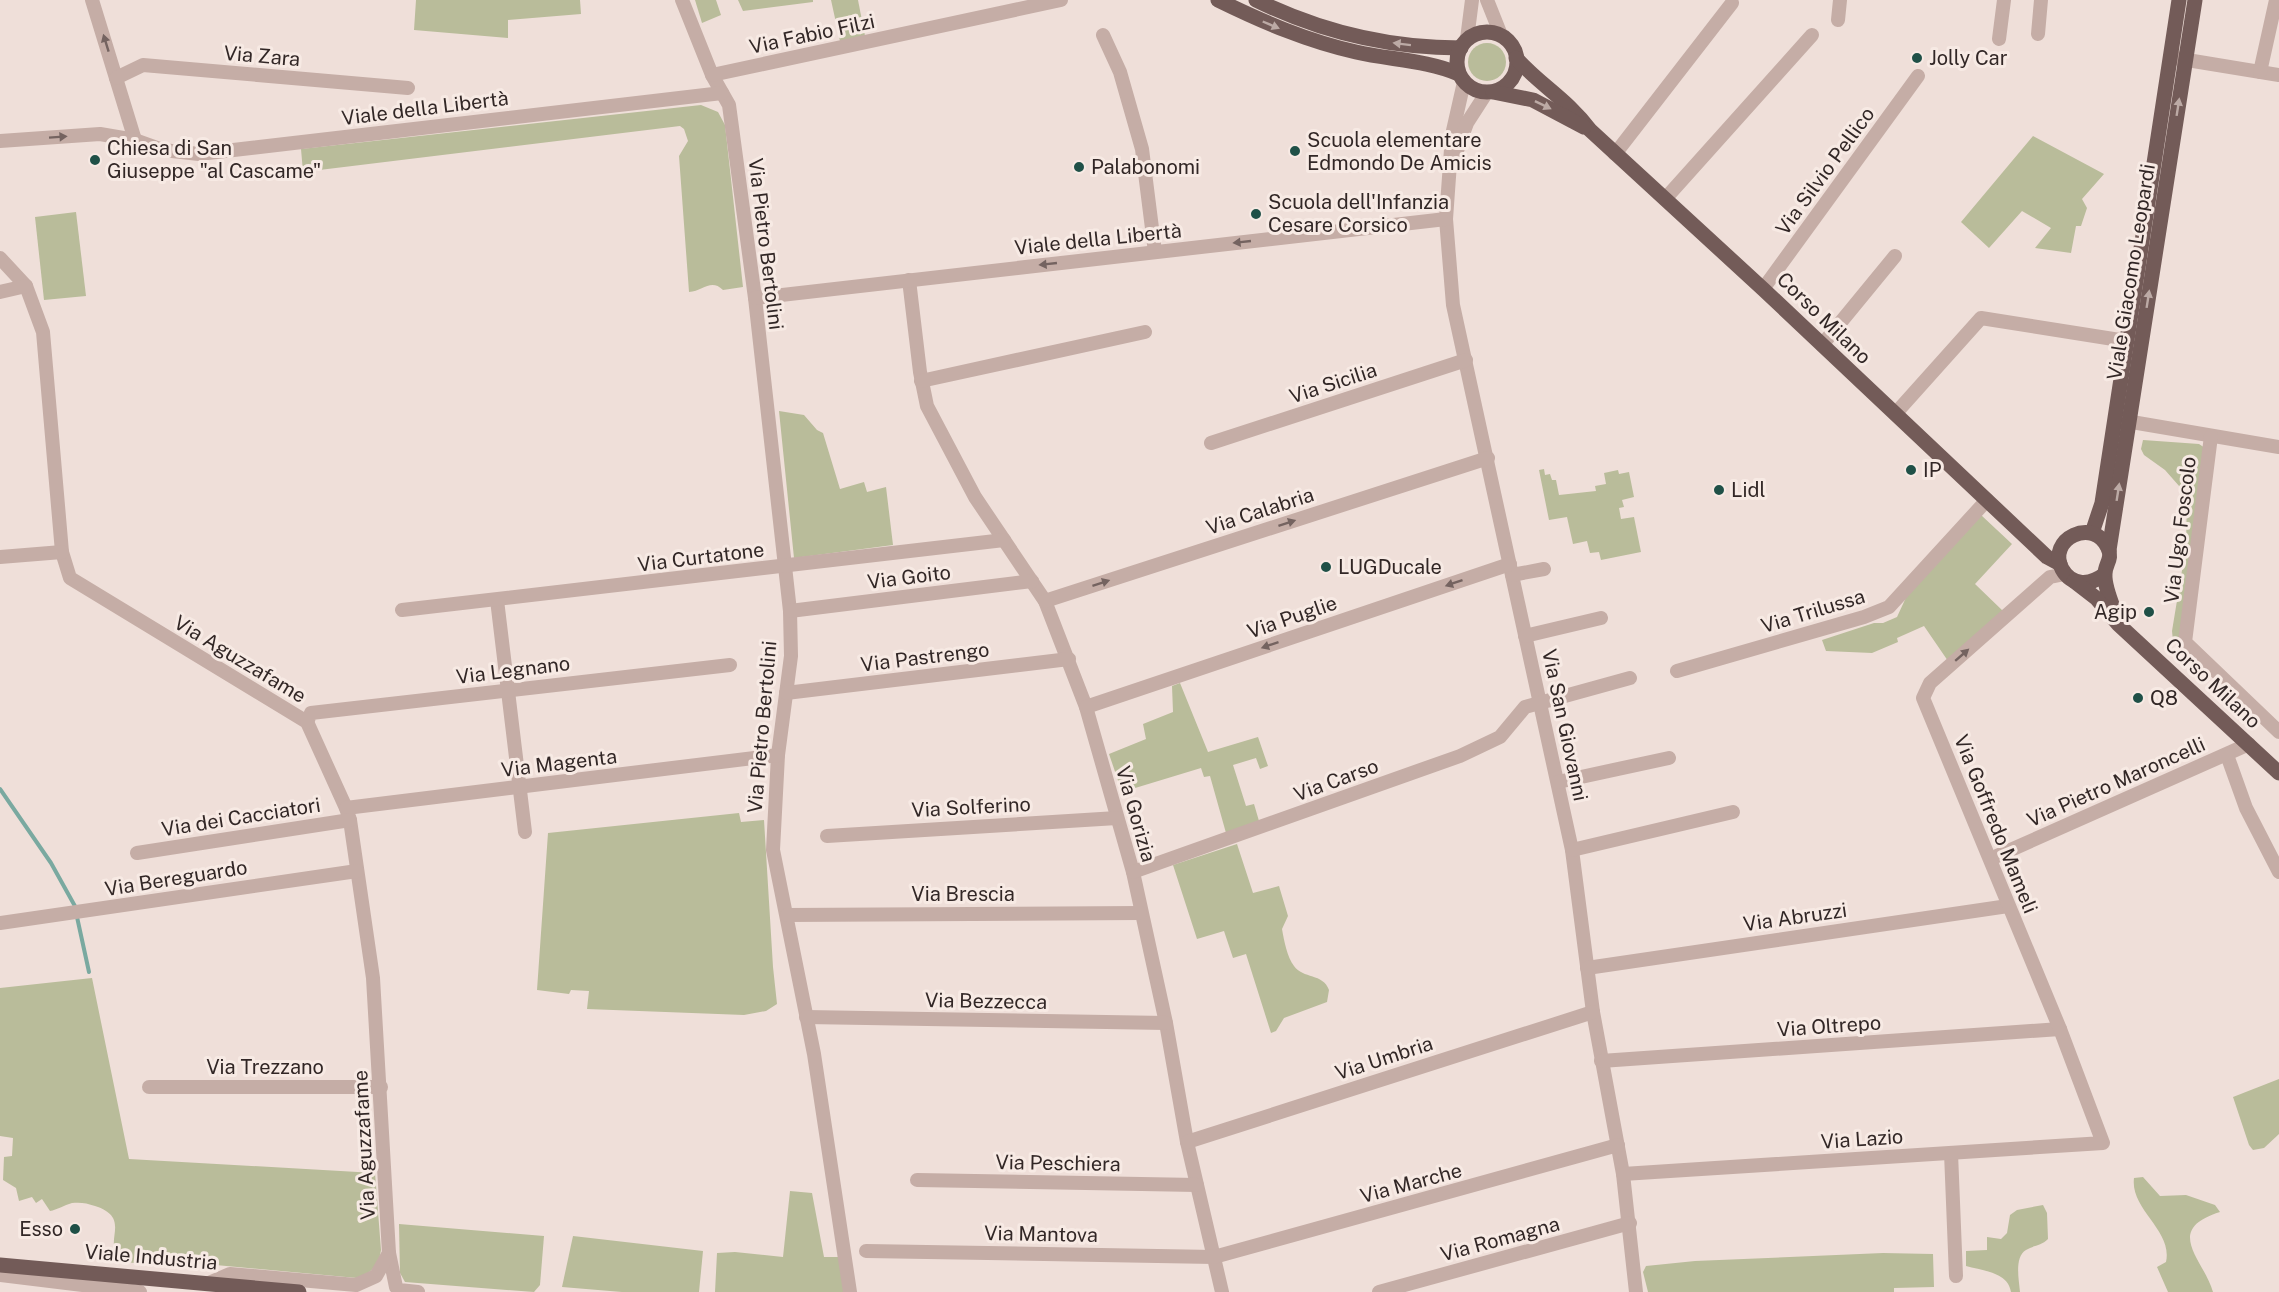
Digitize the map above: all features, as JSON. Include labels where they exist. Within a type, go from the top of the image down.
[{"type":"main road","points":[[1218,0],[1294,34],[1354,51],[1432,64],[1462,78],[1475,90],[1490,92],[1511,80],[1516,58],[1511,45],[1501,35],[1483,32],[1464,43],[1408,45],[1357,36],[1299,19],[1256,0]]},
{"type":"main road","name":"Viale Giacomo Leopardi","points":[[2109,550],[2122,420],[2126,341],[2179,0]]},
{"type":"main road","name":"Viale Giacomo Leopardi","points":[[2092,533],[2102,503],[2122,420],[2195,0]]},
{"type":"main road","points":[[1462,78],[1457,61],[1464,43]]},
{"type":"main road","name":"Corso Milano","points":[[1516,58],[1528,72],[1574,108],[1590,130],[2047,556],[2096,598],[2118,624],[2279,773]]},
{"type":"main road","name":"Corso Milano","points":[[1490,92],[1533,100],[1590,130]]},
{"type":"main road","name":"Corso Milano","points":[[2029,537],[2047,543],[2064,543],[2071,535],[2082,532],[2092,533]]},
{"type":"main road","points":[[2064,543],[2059,553],[2066,573],[2085,583],[2096,581],[2105,574],[2110,562],[2109,550],[2103,539],[2092,533]]},
{"type":"main road","points":[[2105,574],[2118,624]]},
{"type":"main road","name":"Viale Industria","points":[[0,1265],[299,1292]]},
{"type":"street","points":[[92,0],[135,140]]},
{"type":"street","name":"Via Pietro Bertolini","points":[[682,0],[712,75],[729,105],[755,298],[790,611],[791,656],[778,755],[773,850],[829,1143],[850,1292]]},
{"type":"street","name":"Via Fabio Filzi","points":[[712,75],[1061,0]]},
{"type":"street","points":[[1464,43],[1472,0]]},
{"type":"street","points":[[1487,0],[1501,35]]},
{"type":"street","points":[[1838,20],[1840,0]]},
{"type":"street","points":[[1999,39],[2004,0]]},
{"type":"street","points":[[2038,34],[2041,0]]},
{"type":"street","points":[[2260,72],[2276,0]]},
{"type":"street","points":[[1616,154],[1732,3]]},
{"type":"street","points":[[1665,199],[1812,34]]},
{"type":"street","points":[[1103,35],[1120,72],[1142,149],[1155,252]]},
{"type":"street","points":[[2169,57],[2279,75]]},
{"type":"street","name":"Via Zara","points":[[116,78],[143,65],[408,88]]},
{"type":"street","name":"Via Silvio Pellico","points":[[1763,289],[1918,76]]},
{"type":"street","name":"Via San Giovanni","points":[[1462,78],[1452,135],[1446,219],[1453,305],[1572,850],[1593,1012],[1623,1174],[1636,1292]]},
{"type":"street","name":"Via San Giovanni","points":[[1451,169],[1467,123],[1490,92]]},
{"type":"street","name":"Viale della Libertà","points":[[0,141],[100,134],[135,140],[163,150],[199,154],[722,93]]},
{"type":"street","name":"Viale della Libertà","points":[[755,298],[1446,219]]},
{"type":"street","points":[[1822,345],[1895,256]]},
{"type":"street","name":"Via Aguzzafame","points":[[0,258],[26,286],[43,332],[62,552],[70,578],[306,722],[348,814],[373,978],[389,1253],[396,1287],[399,1290],[418,1292]]},
{"type":"street","name":"Via Gorizia","points":[[909,280],[921,381],[927,406],[975,497],[1046,601],[1086,707],[1133,872],[1140,913],[1166,1023],[1187,1142],[1222,1292]]},
{"type":"street","points":[[0,292],[26,286]]},
{"type":"street","points":[[1895,414],[1981,318],[2126,341]]},
{"type":"street","points":[[921,381],[1145,332]]},
{"type":"street","name":"Via Sicilia","points":[[1211,443],[1466,360]]},
{"type":"street","points":[[2122,420],[2279,447]]},
{"type":"street","name":"Via Ugo Foscolo","points":[[2211,436],[2185,642],[2279,732]]},
{"type":"street","name":"Via Calabria","points":[[1046,601],[1488,458]]},
{"type":"street","name":"Via Trilussa","points":[[1677,671],[1864,617],[1889,607],[1987,500]]},
{"type":"street","name":"Via Curtatone","points":[[402,610],[1004,540]]},
{"type":"street","points":[[0,557],[62,552]]},
{"type":"street","name":"Via Puglie","points":[[1086,707],[1511,569],[1544,569]]},
{"type":"street","name":"Via Goffredo Mameli","points":[[2066,573],[2050,577],[1930,683],[1923,698],[2061,1029],[2103,1143]]},
{"type":"street","name":"Via Goito","points":[[790,611],[1032,581]]},
{"type":"street","points":[[497,600],[525,832]]},
{"type":"street","points":[[1525,636],[1601,618]]},
{"type":"street","name":"Via Pastrengo","points":[[786,693],[1069,659]]},
{"type":"street","name":"Via Legnano","points":[[306,722],[311,713],[730,664]]},
{"type":"street","name":"Via Carso","points":[[1133,872],[1460,756],[1500,737],[1525,707],[1540,705],[1630,678]]},
{"type":"street","name":"Via Pietro Maroncelli","points":[[1997,856],[2249,744]]},
{"type":"street","name":"Via Magenta","points":[[348,814],[521,788],[778,755]]},
{"type":"street","points":[[2227,755],[2246,808],[2279,872]]},
{"type":"street","points":[[1558,782],[1669,758]]},
{"type":"street","points":[[1572,850],[1733,812]]},
{"type":"street","name":"Via dei Cacciatori","points":[[137,853],[348,814]]},
{"type":"street","name":"Via Solferino","points":[[826,836],[1117,818]]},
{"type":"street","name":"Via Bereguardo","points":[[0,923],[357,871]]},
{"type":"street","name":"Via Abruzzi","points":[[1587,968],[2008,906]]},
{"type":"street","name":"Via Brescia","points":[[787,915],[1140,913]]},
{"type":"street","name":"Via Umbria","points":[[1187,1142],[1593,1012]]},
{"type":"street","name":"Via Bezzecca","points":[[806,1017],[1166,1023]]},
{"type":"street","name":"Via Oltrepo","points":[[1601,1061],[2061,1029]]},
{"type":"street","name":"Via Trezzano","points":[[149,1087],[381,1087]]},
{"type":"street","name":"Via Lazio","points":[[1623,1174],[2103,1143]]},
{"type":"street","name":"Via Marche","points":[[1214,1257],[1618,1145]]},
{"type":"street","points":[[1951,1153],[1956,1276]]},
{"type":"street","name":"Via Peschiera","points":[[917,1180],[1197,1185]]},
{"type":"street","name":"Via Romagna","points":[[1379,1292],[1630,1223]]},
{"type":"street","name":"Via Mantova","points":[[867,1251],[1214,1257]]},
{"type":"street","points":[[209,1283],[230,1274],[363,1284],[376,1276],[389,1253]]},
{"type":"street","name":"Viale Industria","points":[[0,1275],[140,1292]]},
{"type":"green space","points":[[416,0],[580,0],[581,14],[508,20],[508,38],[414,30]]},
{"type":"green space","points":[[695,0],[716,0],[721,15],[702,23]]},
{"type":"green space","points":[[738,0],[813,0],[813,2],[743,11]]},
{"type":"green space","points":[[831,0],[858,0],[865,36],[840,41]]},
{"type":"green space","points":[[1487,43],[1501,48],[1506,62],[1501,76],[1487,81],[1473,76],[1468,62],[1473,48]]},
{"type":"green space","points":[[701,105],[718,112],[725,125],[743,287],[723,290],[711,285],[689,292],[679,156],[688,141],[684,129],[680,126],[303,172],[301,149]]},
{"type":"green space","points":[[2033,136],[2104,174],[2082,199],[2087,208],[2081,226],[2076,226],[2071,253],[2035,248],[2051,228],[2022,211],[1989,248],[1961,222]]},
{"type":"green space","points":[[76,212],[86,296],[44,300],[35,217]]},
{"type":"green space","points":[[779,411],[804,415],[817,430],[823,433],[840,489],[864,482],[867,492],[886,487],[893,545],[794,558]]},
{"type":"green space","points":[[2143,440],[2199,444],[2205,448],[2180,640],[2173,641],[2172,631],[2186,546],[2187,495],[2165,470],[2144,455],[2141,449]]},
{"type":"green space","points":[[1544,469],[1545,475],[1550,474],[1552,480],[1556,480],[1559,495],[1596,491],[1595,486],[1606,484],[1604,473],[1618,470],[1619,474],[1629,472],[1634,497],[1622,500],[1624,507],[1619,508],[1621,519],[1634,517],[1641,552],[1601,560],[1599,552],[1590,553],[1587,541],[1573,544],[1567,517],[1549,520],[1539,470]]},
{"type":"green space","points":[[1981,515],[2012,544],[1975,584],[2003,611],[1948,661],[1924,626],[1897,638],[1898,642],[1872,653],[1826,651],[1822,640],[1897,617],[1909,591]]},
{"type":"green space","points":[[1180,683],[1208,752],[1258,737],[1268,766],[1260,769],[1256,758],[1233,765],[1246,806],[1254,804],[1259,821],[1226,833],[1210,776],[1204,777],[1201,768],[1122,792],[1109,754],[1146,739],[1143,724],[1173,712],[1172,686]]},
{"type":"green space","points":[[739,813],[741,822],[764,820],[777,1004],[766,1011],[744,1015],[587,1009],[589,991],[571,990],[569,994],[537,990],[548,833]]},
{"type":"green space","points":[[1237,844],[1253,893],[1279,886],[1288,916],[1282,929],[1292,962],[1302,973],[1322,981],[1329,990],[1327,1002],[1284,1018],[1276,1031],[1271,1033],[1246,954],[1233,958],[1224,931],[1197,939],[1173,865]]},
{"type":"green space","points":[[92,978],[129,1159],[375,1173],[381,1250],[376,1264],[370,1271],[357,1278],[194,1263],[156,1265],[134,1263],[120,1258],[115,1252],[115,1224],[106,1211],[84,1203],[72,1203],[50,1211],[42,1199],[36,1203],[32,1197],[19,1201],[16,1188],[3,1180],[4,1157],[12,1156],[13,1138],[0,1136],[0,988]]},
{"type":"green space","points":[[2279,1079],[2279,1134],[2264,1148],[2253,1150],[2249,1145],[2233,1097]]},
{"type":"green space","points":[[2143,1177],[2160,1196],[2186,1195],[2215,1205],[2220,1212],[2203,1219],[2193,1227],[2190,1236],[2191,1246],[2213,1292],[2168,1292],[2157,1267],[2166,1262],[2163,1240],[2138,1200],[2135,1189],[2134,1178]]},
{"type":"green space","points":[[790,1191],[812,1193],[824,1257],[842,1257],[847,1292],[715,1292],[717,1253],[735,1252],[783,1257]]},
{"type":"green space","points":[[2043,1205],[2047,1213],[2048,1239],[2022,1253],[2018,1269],[2020,1292],[2011,1292],[2009,1285],[2000,1276],[1966,1266],[1966,1251],[1987,1250],[1987,1237],[2001,1239],[2007,1233],[2010,1215],[2017,1210]]},
{"type":"green space","points":[[399,1224],[544,1236],[540,1285],[534,1292],[405,1282],[400,1273]]},
{"type":"green space","points":[[573,1236],[703,1251],[699,1292],[622,1292],[562,1287]]},
{"type":"green space","points":[[1883,1253],[1933,1254],[1934,1287],[1894,1288],[1894,1292],[1648,1292],[1643,1272],[1646,1266],[1695,1261]]},
{"type":"waterway","points":[[0,789],[51,863],[76,908]]},
{"type":"waterway","points":[[77,917],[89,972]]},
{"type":"place","name":"Jolly Car","points":[[1917,58]]},
{"type":"place","name":"Scuola elementare Edmondo De Amicis","points":[[1295,151]]},
{"type":"place","name":"Chiesa di San Giuseppe \"al Cascame\"","points":[[95,160]]},
{"type":"place","name":"Palabonomi","points":[[1079,167]]},
{"type":"place","name":"Scuola dell'Infanzia Cesare Corsico","points":[[1256,214]]},
{"type":"place","name":"IP","points":[[1911,470]]},
{"type":"place","name":"Lidl","points":[[1719,490]]},
{"type":"place","name":"LUGDucale","points":[[1326,567]]},
{"type":"place","name":"Agip","points":[[2149,612]]},
{"type":"place","name":"Q8","points":[[2138,698]]},
{"type":"place","name":"Esso","points":[[75,1229]]}]
